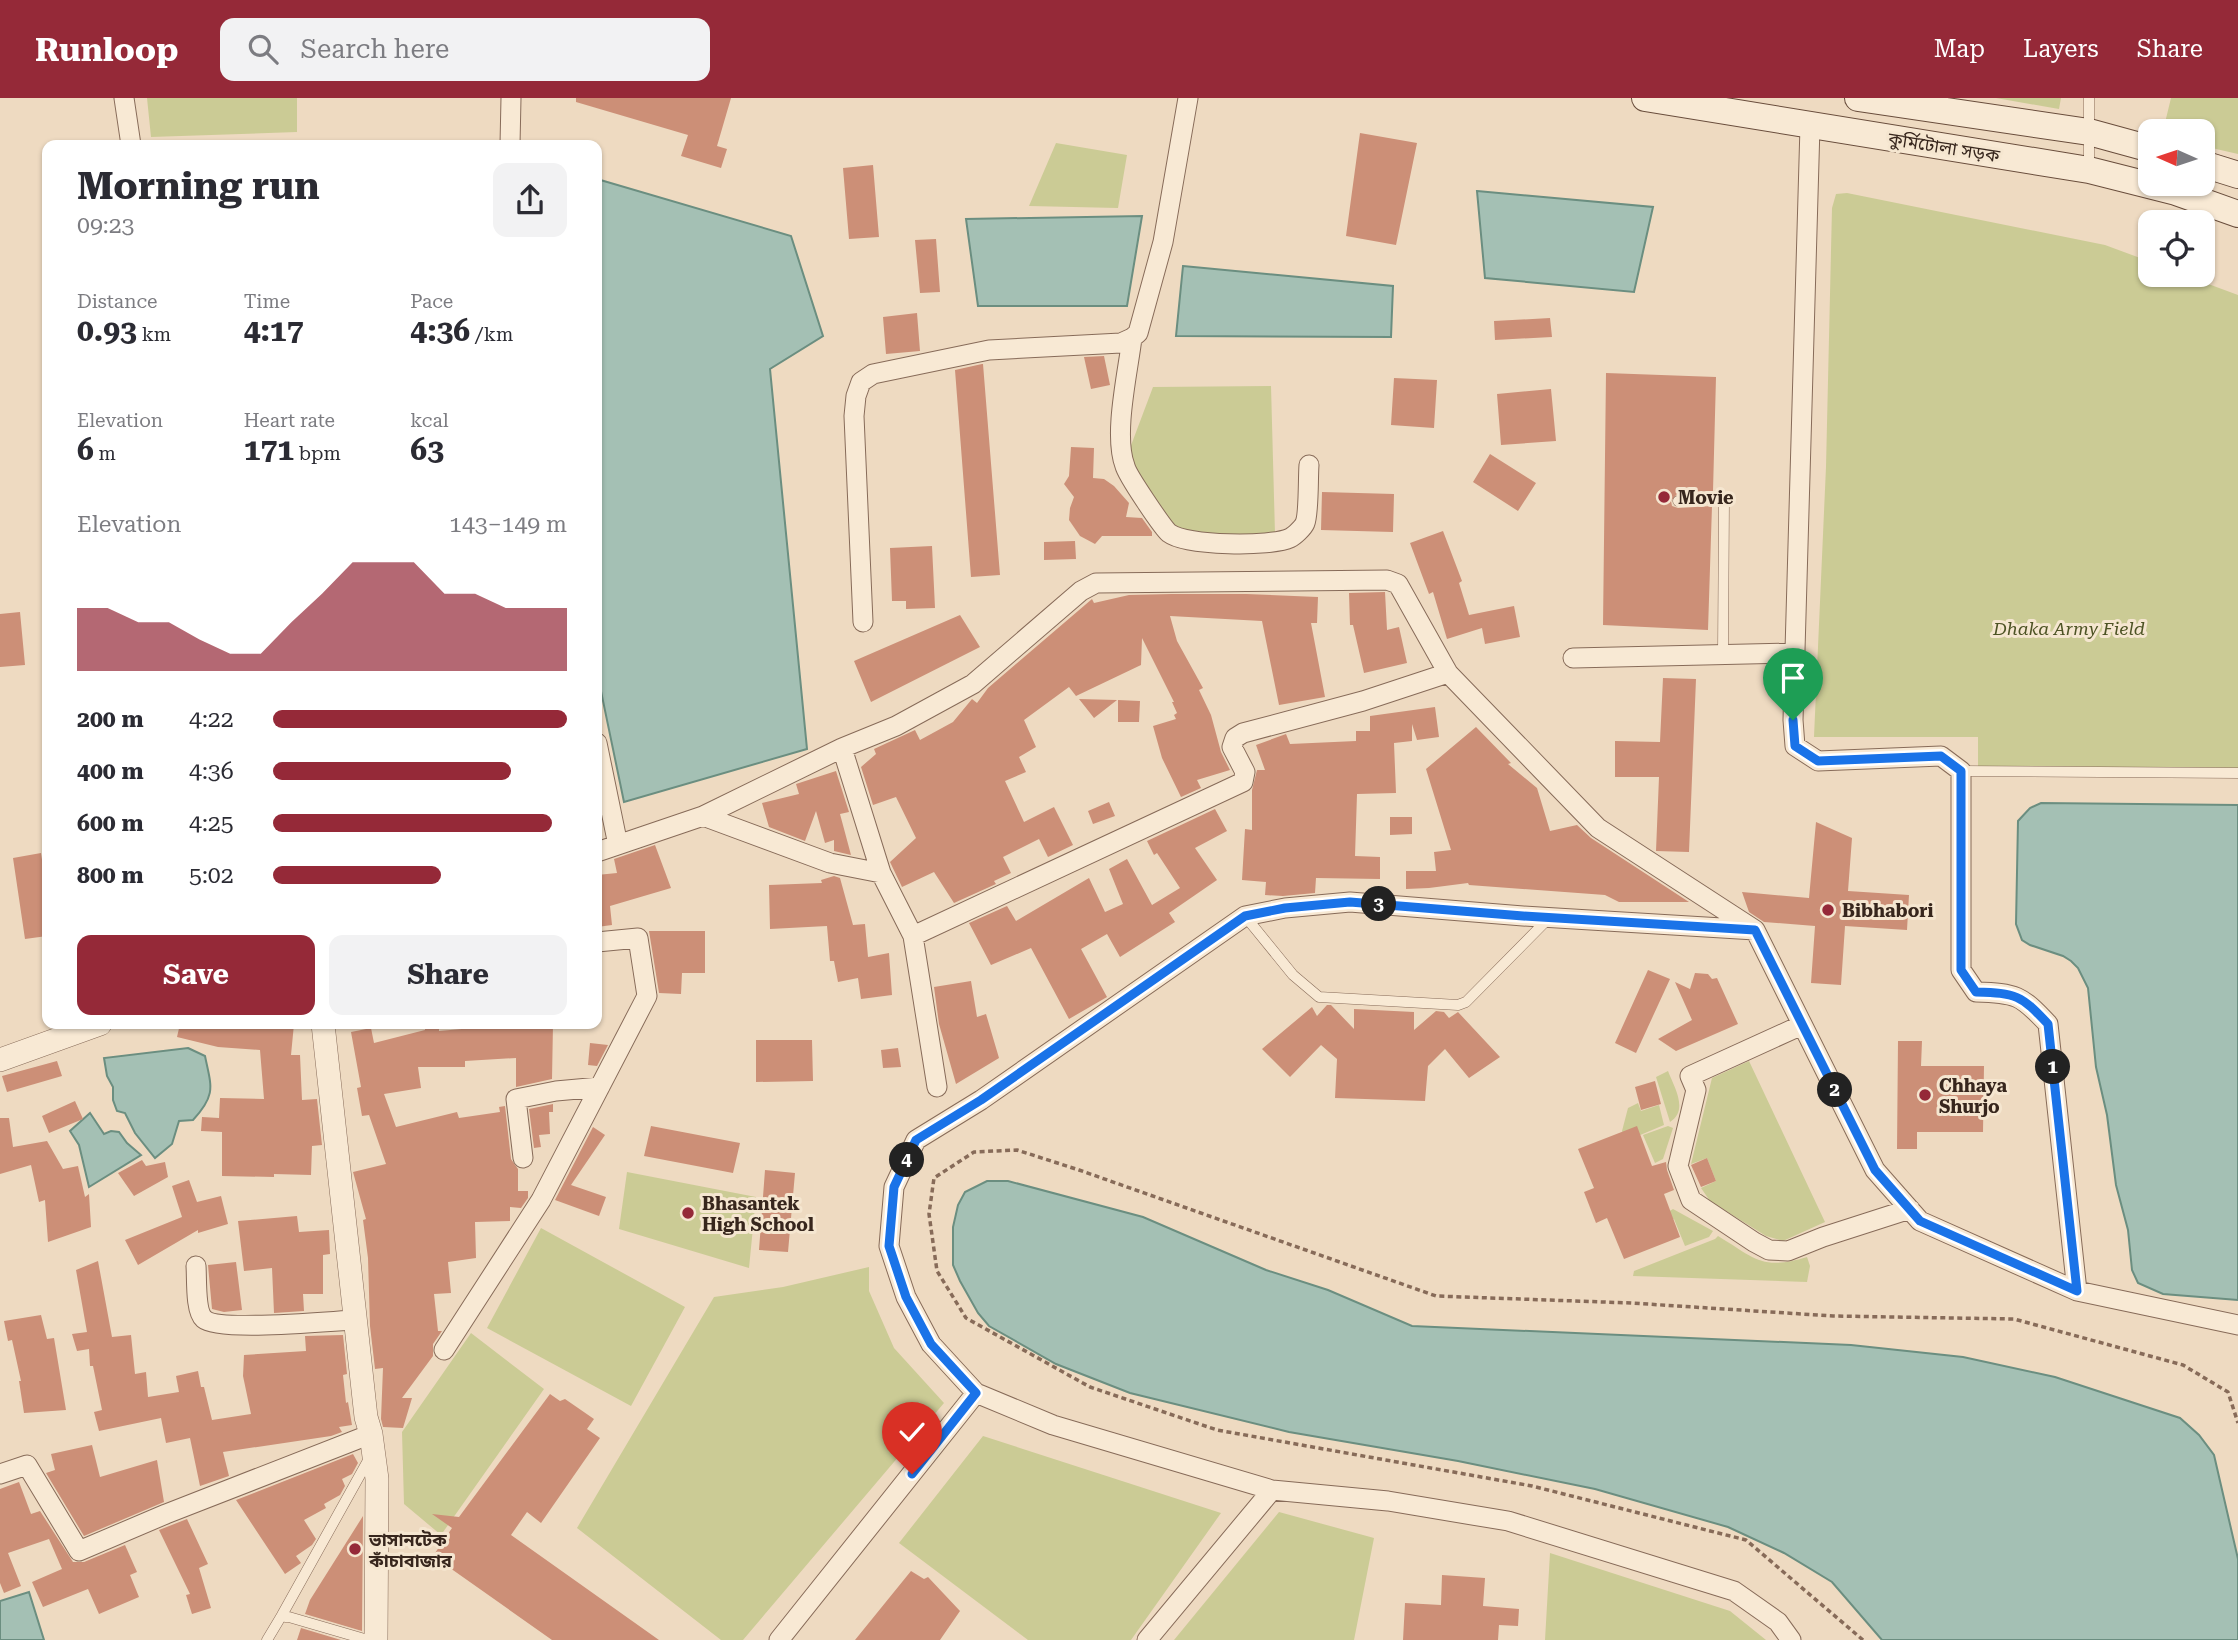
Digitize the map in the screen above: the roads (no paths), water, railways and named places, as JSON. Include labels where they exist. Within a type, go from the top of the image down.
[{"type":"main road","name":"কুর্মিটোলা সড়ক","points":[[1645,98],[1723,104],[1810,126],[2089,170],[2176,192],[2238,214]]},
{"type":"main road","name":"কুর্মিটোলা সড়ক","points":[[1858,98],[2090,132],[2138,145]]},
{"type":"main road","points":[[2216,168],[2238,176]]},
{"type":"street","points":[[124,98],[130,140]]},
{"type":"street","points":[[510,140],[511,98]]},
{"type":"street","points":[[863,622],[854,416],[860,382],[873,374],[989,349],[1121,343],[1138,333],[1163,242],[1188,98]]},
{"type":"street","points":[[1810,126],[1793,720],[1795,746],[1818,761],[1941,756],[1961,771],[1961,970],[1976,992],[2002,993],[2026,1000],[2048,1024],[2077,1291]]},
{"type":"street","points":[[1132,338],[1122,416],[1121,449],[1125,468],[1168,532],[1185,541],[1209,543],[1276,543],[1293,537],[1305,523],[1309,464]]},
{"type":"street","points":[[602,850],[703,816],[842,748],[896,726],[973,684],[1081,591],[1096,583],[1387,580],[1398,584],[1448,673],[1598,828],[1755,930],[1875,1170],[1920,1221],[2077,1291],[2238,1325]]},
{"type":"street","points":[[1573,658],[1795,653]]},
{"type":"street","points":[[913,936],[1243,782],[1245,772],[1232,747],[1235,738],[1243,733],[1363,701],[1448,673]]},
{"type":"street","points":[[842,748],[881,873],[913,936],[937,1087]]},
{"type":"street","points":[[602,767],[618,845]]},
{"type":"street","points":[[703,816],[830,863],[881,873]]},
{"type":"street","points":[[1755,930],[1549,918],[1350,902],[1285,908],[1245,916],[981,1100],[916,1140],[894,1187],[889,1246],[906,1297],[931,1344],[976,1393],[1053,1425],[1272,1490],[1388,1501],[1508,1521],[1734,1591],[1778,1622],[1791,1640]]},
{"type":"street","points":[[444,1350],[541,1200],[648,996],[638,938],[602,942]]},
{"type":"street","points":[[1802,1025],[1690,1076],[1696,1090],[1678,1166],[1691,1200],[1754,1242],[1780,1252],[1910,1209]]},
{"type":"street","points":[[0,1060],[86,1029]]},
{"type":"street","points":[[324,1029],[366,1417],[377,1479],[376,1640]]},
{"type":"street","points":[[523,1158],[516,1099],[556,1091],[600,1087]]},
{"type":"street","points":[[196,1266],[199,1312],[205,1320],[214,1324],[262,1325],[356,1320]]},
{"type":"street","points":[[779,1640],[976,1393]]},
{"type":"street","points":[[0,1474],[27,1465],[79,1551],[166,1514],[372,1442]]},
{"type":"street","points":[[1147,1640],[1272,1490]]},
{"type":"lane","points":[[2089,170],[2090,98]]},
{"type":"lane","points":[[1678,501],[1724,498],[1723,655]]},
{"type":"lane","points":[[1961,771],[2238,773]]},
{"type":"lane","points":[[1245,916],[1293,975],[1319,997],[1458,1005],[1466,1002],[1549,918]]},
{"type":"lane","points":[[343,1633],[282,1615],[372,1442]]},
{"type":"lane","points":[[267,1640],[282,1615],[368,1640]]},
{"type":"place","name":"Movie","points":[[1664,497]]},
{"type":"place","name":"Bibhabori","points":[[1828,910]]},
{"type":"place","name":"Chhaya Shurjo","points":[[1925,1095]]},
{"type":"place","name":"Bhasantek High School","points":[[688,1213]]},
{"type":"place","name":"ভাসানটেক কাঁচাবাজার","points":[[355,1549]]},
{"type":"park label","name":"Dhaka Army Field","points":[[2069,628]]}]
